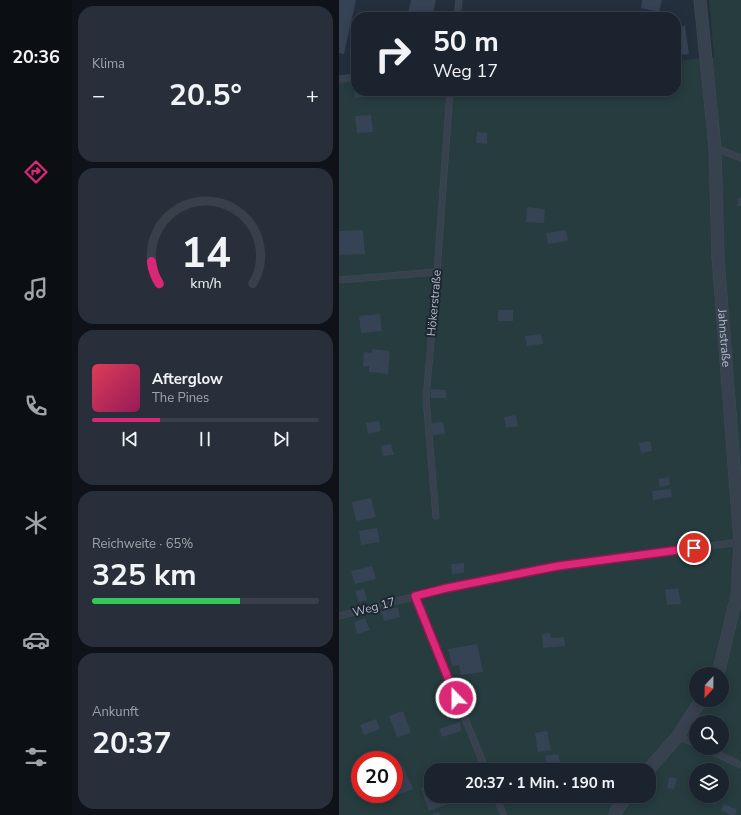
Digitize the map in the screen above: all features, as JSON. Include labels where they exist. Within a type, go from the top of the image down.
[{"type":"street","name":"Jahnstraße","points":[[700,0],[715,148],[718,257],[740,542],[739,596],[720,667]]},
{"type":"street","points":[[654,763],[678,736],[697,707]]},
{"type":"street","points":[[615,815],[622,803]]},
{"type":"lane","points":[[458,12],[459,0]]},
{"type":"lane","points":[[339,79],[351,78]]},
{"type":"lane","name":"Hökerstraße","points":[[436,516],[426,399],[450,96]]},
{"type":"lane","points":[[715,148],[741,158]]},
{"type":"lane","points":[[339,280],[437,272]]},
{"type":"lane","name":"Weg 17","points":[[339,616],[447,588],[558,566],[740,542]]},
{"type":"lane","points":[[415,596],[483,763]]},
{"type":"lane","points":[[678,736],[689,741]]},
{"type":"lane","points":[[720,755],[741,764]]},
{"type":"lane","points":[[499,803],[503,813]]},
{"type":"green space","points":[[709,0],[741,0],[741,815],[339,815],[339,82],[351,81],[351,96],[681,96],[681,60],[714,57]]},
{"type":"building","points":[[339,0],[356,0],[353,12],[351,12],[351,22],[344,54],[339,53]]},
{"type":"building","points":[[411,0],[436,0],[433,12],[408,12]]},
{"type":"building","points":[[642,0],[662,0],[659,12],[641,8]]},
{"type":"building","points":[[681,26],[685,26],[689,54],[681,55]]},
{"type":"building","points":[[355,96],[369,96],[355,98]]},
{"type":"building","points":[[371,115],[373,132],[357,133],[355,116]]},
{"type":"building","points":[[477,132],[487,133],[487,144],[476,143]]},
{"type":"building","points":[[739,197],[741,198],[741,206],[737,206]]},
{"type":"building","points":[[527,207],[545,209],[544,223],[526,222]]},
{"type":"building","points":[[363,230],[365,254],[339,255],[339,231]]},
{"type":"building","points":[[566,230],[568,241],[548,244],[546,233]]},
{"type":"building","points":[[498,310],[513,310],[513,321],[498,321]]},
{"type":"building","points":[[380,314],[382,331],[361,333],[359,316]]},
{"type":"building","points":[[541,334],[543,344],[527,346],[525,336]]},
{"type":"building","points":[[372,349],[390,351],[388,374],[369,372],[369,366],[363,366],[364,352],[372,353]]},
{"type":"building","points":[[431,389],[446,390],[446,398],[431,398]]},
{"type":"building","points":[[516,415],[518,426],[506,428],[504,417]]},
{"type":"building","points":[[379,421],[381,431],[368,434],[366,423]]},
{"type":"building","points":[[443,422],[445,434],[433,435],[431,423]]},
{"type":"building","points":[[650,441],[652,451],[641,453],[639,443]]},
{"type":"building","points":[[391,444],[394,455],[383,456],[381,446]]},
{"type":"building","points":[[669,477],[670,485],[660,487],[658,479]]},
{"type":"building","points":[[671,489],[672,497],[653,500],[652,491]]},
{"type":"building","points":[[371,498],[376,517],[356,521],[352,502]]},
{"type":"building","points":[[377,528],[380,542],[361,545],[359,531]]},
{"type":"building","points":[[464,563],[464,573],[452,574],[451,564]]},
{"type":"building","points":[[372,566],[376,579],[355,584],[351,571]]},
{"type":"building","points":[[678,588],[681,604],[667,605],[665,590]]},
{"type":"building","points":[[364,589],[367,600],[359,602],[355,591]]},
{"type":"building","points":[[398,607],[400,617],[384,621],[381,611]]},
{"type":"building","points":[[365,618],[370,630],[357,634],[354,622]]},
{"type":"building","points":[[550,633],[551,638],[564,637],[565,646],[543,648],[542,634]]},
{"type":"building","points":[[477,644],[483,672],[461,675],[459,665],[452,666],[448,649]]},
{"type":"building","points":[[403,711],[411,733],[397,737],[389,716]]},
{"type":"building","points":[[376,719],[380,729],[364,735],[360,725]]},
{"type":"building","points":[[460,722],[461,731],[442,737],[439,729]]},
{"type":"building","points":[[547,731],[551,750],[538,752],[535,733]]},
{"type":"building","points":[[558,754],[560,763],[546,763],[545,756]]},
{"type":"building","points":[[403,766],[413,789],[403,793]]},
{"type":"building","points":[[669,777],[677,778],[674,789],[667,788]]},
{"type":"building","points":[[424,787],[424,797],[421,788]]},
{"type":"building","points":[[426,803],[448,803],[448,804],[429,811]]},
{"type":"building","points":[[724,804],[737,810],[735,815],[731,815],[721,810]]},
{"type":"building","points":[[439,812],[440,815],[432,814]]},
{"type":"route","points":[[456,698],[415,596],[447,588],[558,566],[694,548]]}]
